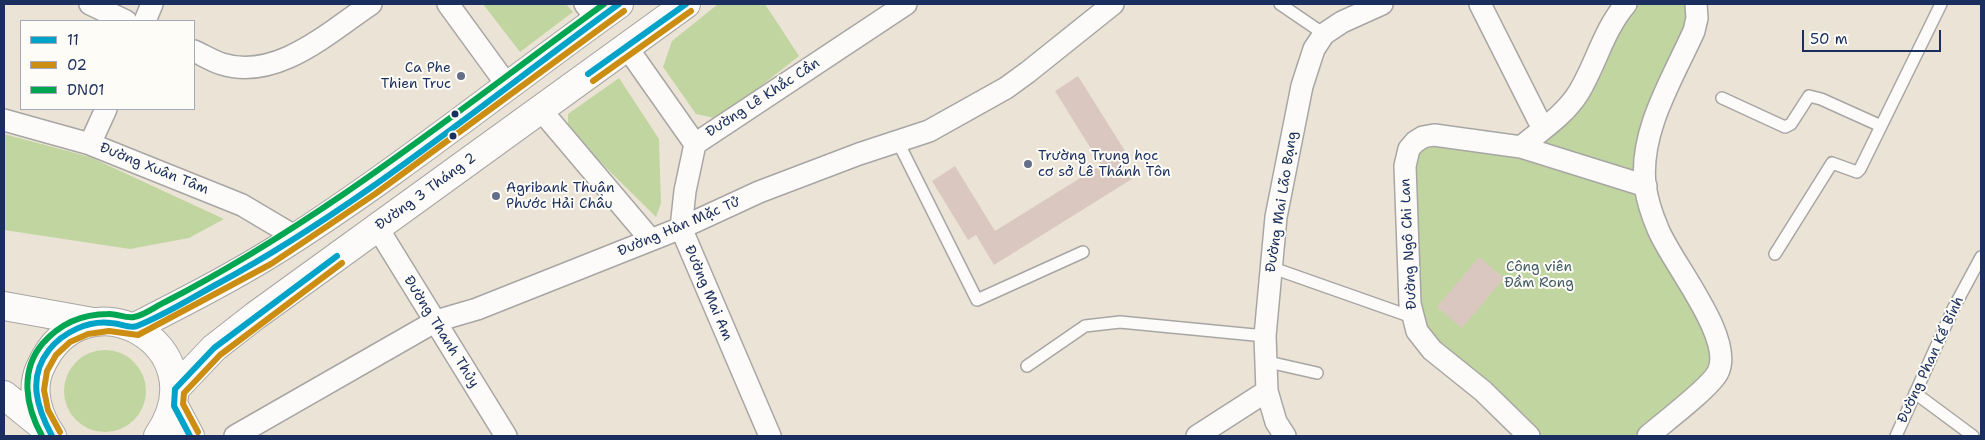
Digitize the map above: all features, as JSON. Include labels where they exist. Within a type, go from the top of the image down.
[{"type":"main road","points":[[136,327],[250,266],[296,237],[392,171],[515,80],[587,19],[619,4]]},
{"type":"main road","name":"Đường 3 Tháng 2","points":[[158,436],[167,423],[175,398],[214,348],[543,106],[686,4]]},
{"type":"main road","points":[[4,306],[93,322],[108,321],[136,327],[151,338],[164,352],[172,370],[175,398],[190,436]]},
{"type":"main road","points":[[50,433],[39,412],[36,392],[38,373],[46,355],[58,339],[75,328],[93,322]]},
{"type":"main road","points":[[4,394],[50,433]]},
{"type":"street","points":[[90,4],[124,20]]},
{"type":"street","points":[[145,20],[152,4]]},
{"type":"street","points":[[195,51],[223,64],[242,67],[279,62],[296,54],[371,4]]},
{"type":"street","points":[[448,4],[515,80]]},
{"type":"street","name":"Đường Lê Khắc Cần","points":[[626,46],[695,144],[906,4]]},
{"type":"street","name":"Đường Hàn Mặc Tử","points":[[234,436],[436,321],[476,309],[650,240],[759,192],[859,154],[929,131],[1006,88],[1113,4]]},
{"type":"street","name":"Đường Mai Lão Bạng","points":[[1285,436],[1276,422],[1267,391],[1264,361],[1265,336],[1276,218],[1302,86],[1314,49],[1324,34],[1342,22],[1382,4]]},
{"type":"street","points":[[1480,4],[1543,129]]},
{"type":"street","points":[[1521,147],[1568,107],[1579,92],[1606,37],[1626,4]]},
{"type":"street","points":[[1648,436],[1713,379],[1721,363],[1721,352],[1715,330],[1658,230],[1646,186],[1644,167],[1647,145],[1656,117],[1694,30],[1697,18],[1696,4]]},
{"type":"street","points":[[543,106],[650,240]]},
{"type":"street","points":[[90,144],[106,110]]},
{"type":"street","name":"Đường Xuân Tâm","points":[[4,120],[90,144],[242,205],[296,237]]},
{"type":"street","name":"Đường Ngô Chi Lan","points":[[1530,436],[1483,391],[1432,350],[1417,331],[1410,304],[1405,166],[1409,149],[1422,137],[1434,136],[1521,147],[1646,186]]},
{"type":"street","name":"Đường Mai Am","points":[[695,144],[685,191],[680,228],[770,436]]},
{"type":"street","name":"Đường Thanh Thủy","points":[[377,227],[393,256],[436,321],[506,436]]},
{"type":"street","points":[[1197,436],[1267,391]]},
{"type":"lane","points":[[1280,4],[1324,34]]},
{"type":"lane","points":[[1775,254],[1830,164],[1835,162],[1859,171],[1941,4]]},
{"type":"lane","points":[[1722,98],[1785,127],[1791,124],[1809,96],[1821,99],[1880,126]]},
{"type":"lane","points":[[898,142],[977,300],[1083,252]]},
{"type":"lane","name":"Đường Phan Kế Bính","points":[[1896,436],[1953,309],[1981,257]]},
{"type":"lane","points":[[1270,268],[1412,317]]},
{"type":"lane","points":[[1027,366],[1066,337],[1085,326],[1120,322],[1265,336]]},
{"type":"lane","points":[[1264,361],[1317,373]]},
{"type":"lane","points":[[1915,393],[1974,436]]},
{"type":"green space","points":[[483,4],[566,4],[573,12],[520,52]]},
{"type":"green space","points":[[718,4],[765,4],[799,56],[719,119],[696,114],[663,67],[672,41]]},
{"type":"green space","name":"Công viên Đầm Rong","points":[[1628,4],[1696,4],[1647,145],[1646,186],[1715,331],[1713,379],[1650,436],[1526,436],[1412,317],[1409,149],[1423,137],[1521,147],[1543,129]]},
{"type":"green space","points":[[619,78],[659,139],[661,203],[656,217],[568,130],[568,114]]},
{"type":"green space","points":[[4,134],[90,157],[224,219],[189,238],[130,249],[4,230]]},
{"type":"green space","points":[[105,350],[121,353],[134,362],[143,375],[146,391],[143,407],[134,420],[121,429],[105,432],[89,429],[76,420],[67,407],[64,391],[67,375],[76,362],[89,353]]},
{"type":"building","points":[[1078,76],[1125,151],[1117,156],[1132,179],[994,265],[976,235],[968,240],[932,181],[955,166],[995,231],[1101,165],[1055,91]]},
{"type":"building","points":[[1479,257],[1504,278],[1462,328],[1437,307]]},
{"type":"transit line","name":"DN01","points":[[42,436],[36,425],[29,401],[28,377],[30,365],[35,354],[43,343],[57,330],[72,321],[99,314],[128,317],[138,316],[224,270],[336,199],[604,4]]},
{"type":"transit line","name":"11","points":[[52,436],[42,415],[36,382],[42,361],[49,350],[62,338],[85,325],[94,323],[137,326],[179,306],[272,253],[423,150],[619,4]]},
{"type":"transit line","name":"11","points":[[588,74],[686,4]]},
{"type":"transit line","name":"02","points":[[60,432],[48,410],[44,390],[47,371],[56,355],[70,342],[88,334],[109,331],[138,335],[271,264],[375,194],[624,11]]},
{"type":"transit line","name":"02","points":[[593,81],[691,11]]},
{"type":"transit line","name":"11","points":[[190,436],[174,406],[175,389],[214,348],[337,256]]},
{"type":"transit line","name":"02","points":[[198,432],[183,404],[184,393],[220,355],[342,263]]},
{"type":"place","name":"Ca Phe Thien Truc","points":[[461,76]]},
{"type":"place","name":"Trường Trung học cơ sở Lê Thánh Tôn","points":[[1028,164]]},
{"type":"place","name":"Agribank Thuận Phước Hải Châu","points":[[496,196]]}]
